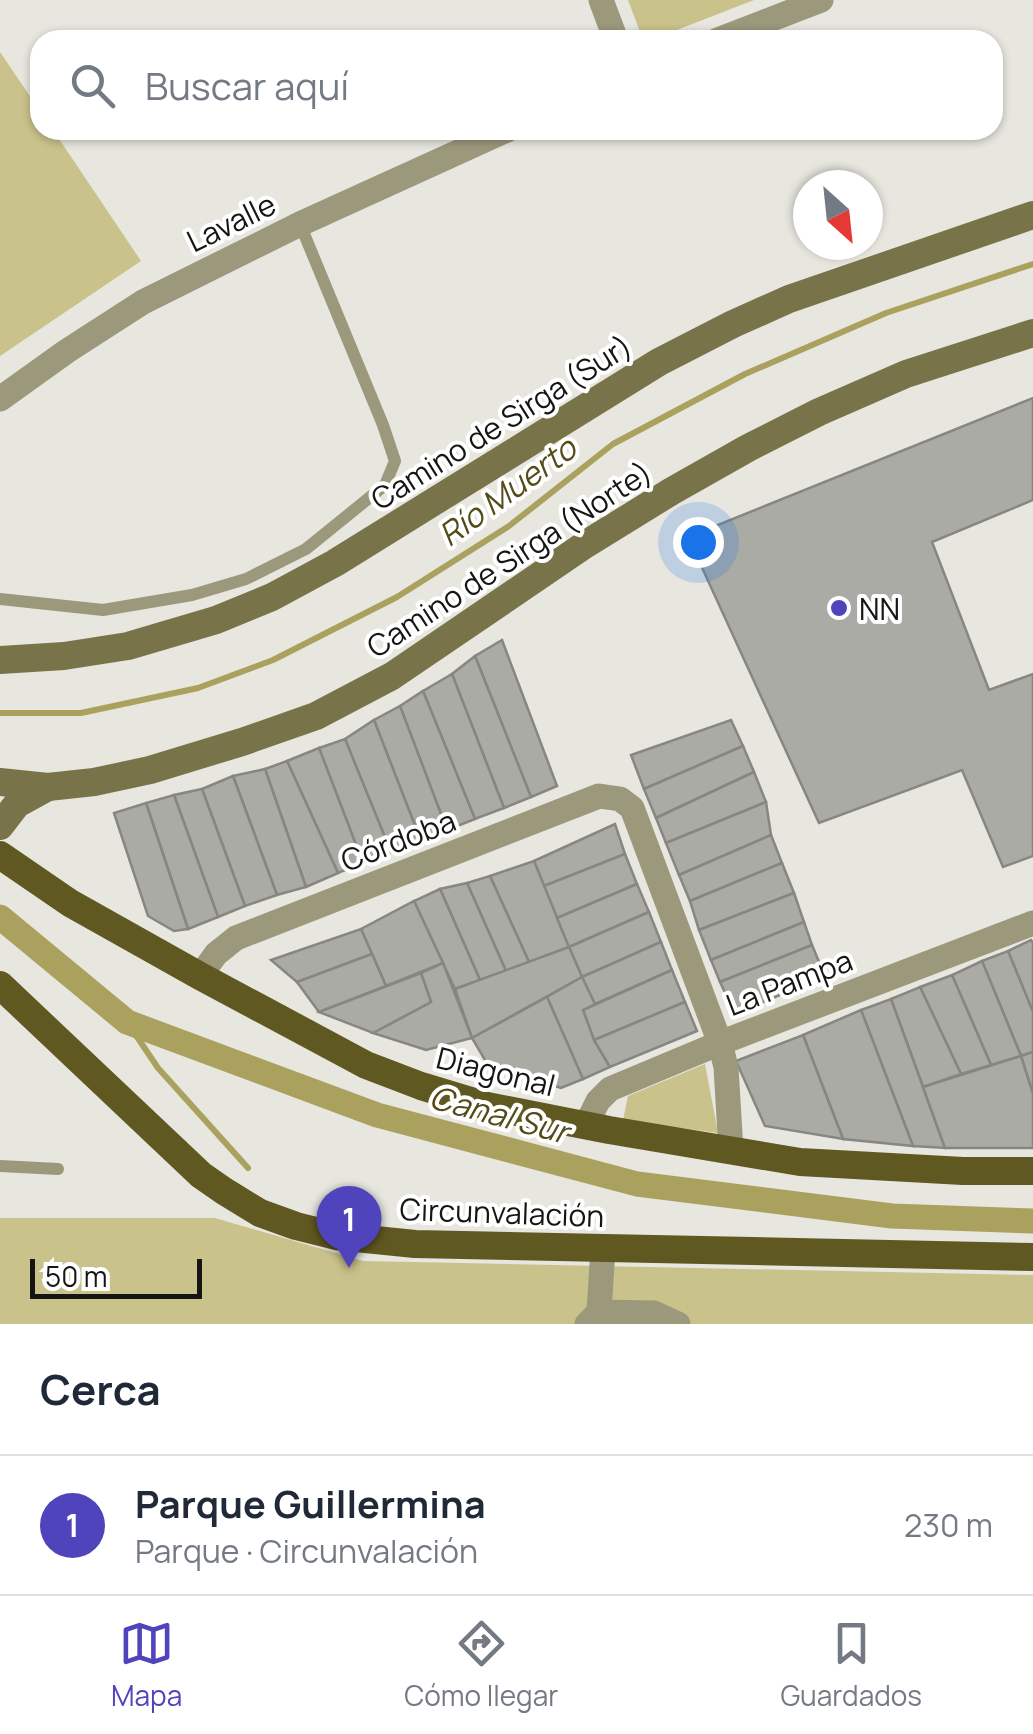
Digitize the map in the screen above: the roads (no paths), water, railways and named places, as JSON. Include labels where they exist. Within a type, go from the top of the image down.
[{"type":"main road","name":"Camino de Sirga (Sur)","points":[[1,661],[128,646],[199,626],[272,597],[335,563],[659,362],[733,324],[789,299],[1033,215]]},
{"type":"main road","name":"Camino de Sirga (Norte)","points":[[2,780],[48,786],[94,782],[150,770],[316,716],[392,676],[586,544],[748,448],[906,374],[1033,332]]},
{"type":"main road","points":[[0,826],[17,804],[48,786]]},
{"type":"main road","name":"Diagonal","points":[[0,855],[70,903],[200,976],[366,1065],[421,1086],[487,1106],[800,1162],[964,1171],[1033,1170]]},
{"type":"main road","name":"Circunvalación","points":[[0,985],[201,1175],[260,1213],[296,1226],[415,1244],[1033,1257]]},
{"type":"street","points":[[601,0],[612,30]]},
{"type":"street","points":[[744,30],[820,0]]},
{"type":"street","name":"Lavalle","points":[[0,399],[143,302],[300,224],[486,140]]},
{"type":"street","name":"Córdoba","points":[[200,976],[216,954],[236,938],[599,796],[620,799],[632,808],[720,1043]]},
{"type":"street","name":"La Pampa","points":[[586,1125],[598,1101],[610,1089],[1033,923]]},
{"type":"street","points":[[720,1043],[726,1067],[731,1151]]},
{"type":"street","points":[[603,1248],[593,1318],[654,1313],[678,1324]]},
{"type":"lane","points":[[0,598],[103,610],[192,595],[246,580],[306,550],[385,485],[395,461],[300,224]]},
{"type":"lane","points":[[0,1166],[58,1168]]},
{"type":"waterway","name":"Río Muerto","points":[[0,713],[81,713],[198,688],[273,660],[397,597],[509,526],[613,444],[745,374],[886,313],[1033,264]]},
{"type":"waterway","name":"Canal Sur","points":[[0,917],[127,1022],[377,1115],[637,1184],[892,1216],[1033,1221]]},
{"type":"waterway","points":[[127,1022],[158,1068],[248,1168]]},
{"type":"place","name":"NN","points":[[839,608]]},
{"type":"place","name":"Parque Guillermina","points":[[349,1268]]}]
